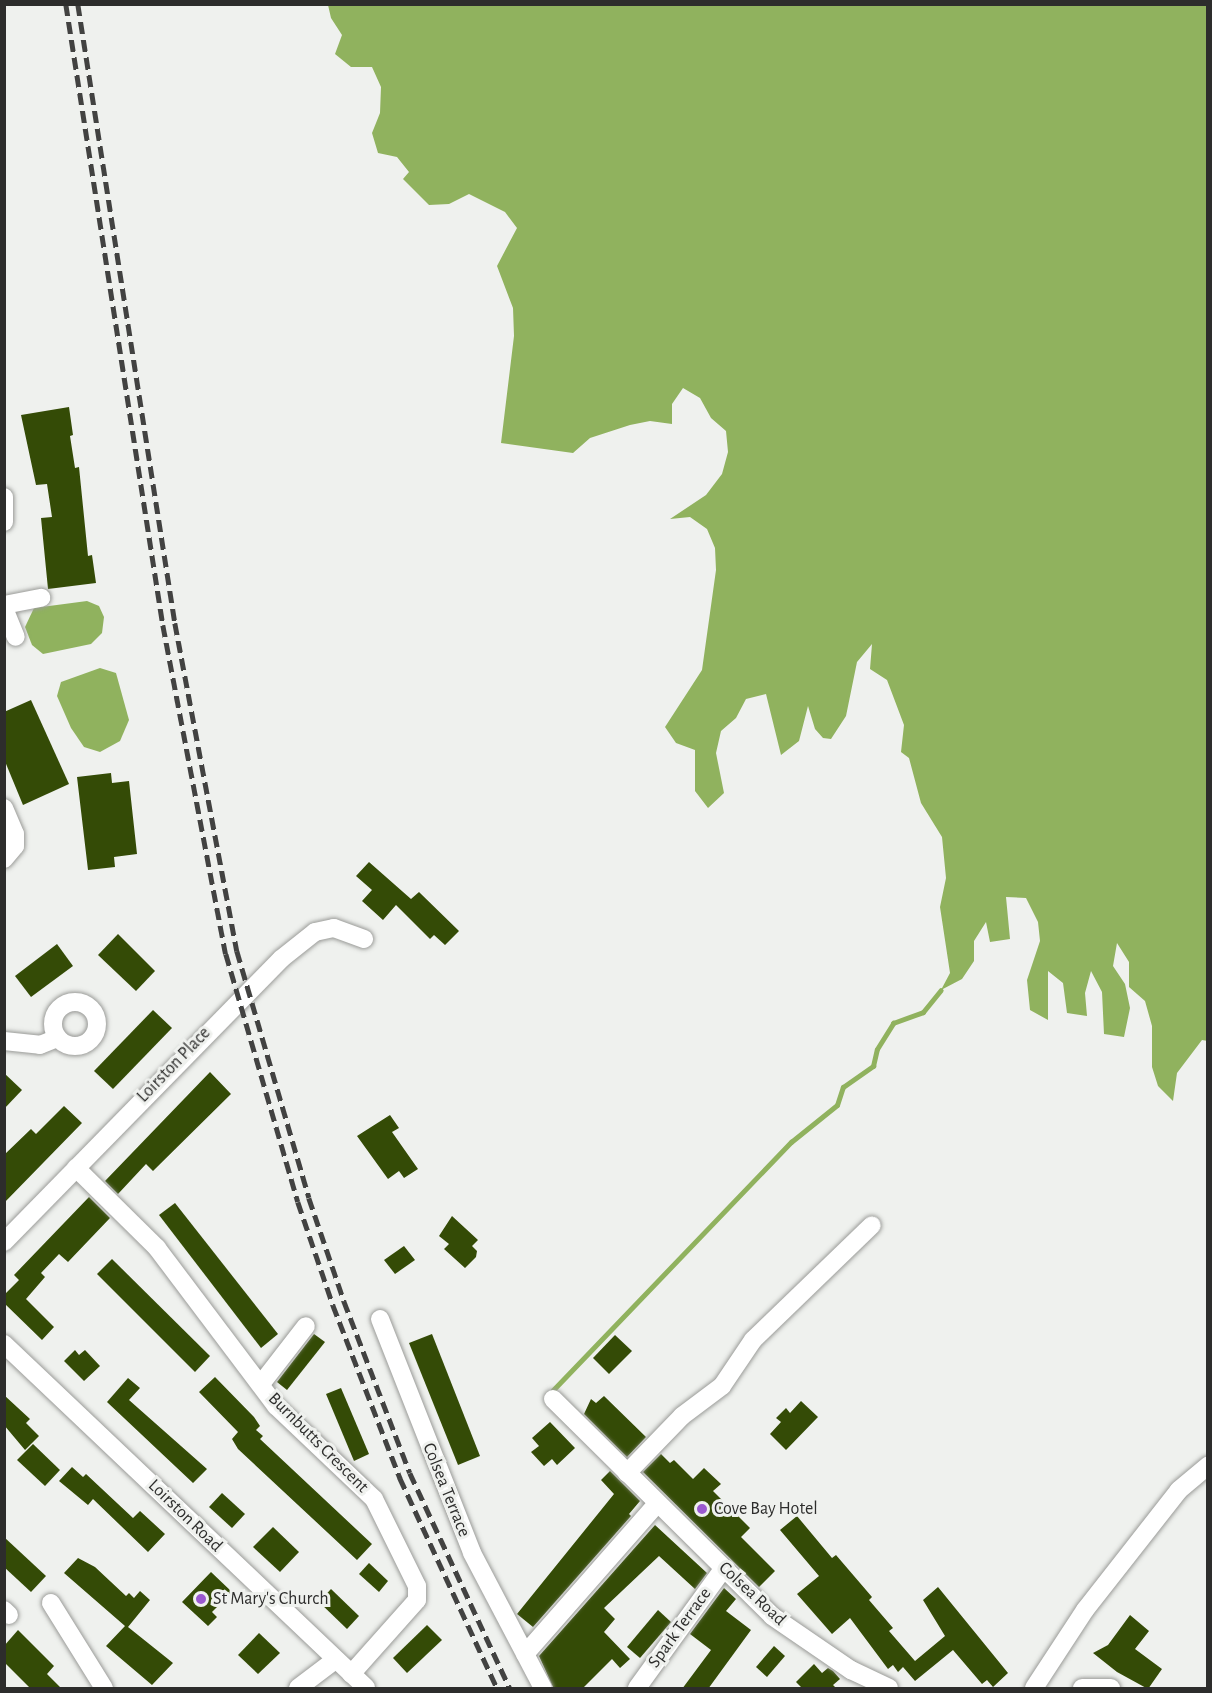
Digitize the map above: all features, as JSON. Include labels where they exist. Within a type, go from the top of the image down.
[{"type":"street","points":[[4,497],[4,522]]},
{"type":"street","points":[[16,637],[4,607],[41,598]]},
{"type":"street","points":[[4,808],[15,834],[15,846],[4,859]]},
{"type":"street","name":"Loirston Place","points":[[4,1242],[224,1014],[306,939],[334,928],[364,939]]},
{"type":"street","points":[[4,1041],[40,1045],[57,1038]]},
{"type":"street","name":"Burnbutts Crescent","points":[[76,1168],[157,1248],[276,1406],[374,1499],[417,1586],[417,1600],[408,1614],[351,1674]]},
{"type":"street","points":[[627,1473],[682,1416],[722,1386],[753,1340],[872,1225]]},
{"type":"street","name":"Colsea Terrace","points":[[380,1319],[472,1553],[525,1654]]},
{"type":"street","points":[[261,1384],[306,1326]]},
{"type":"street","name":"Loirston Road","points":[[4,1344],[366,1689]]},
{"type":"street","name":"Colsea Road","points":[[553,1399],[772,1616],[851,1670],[889,1689]]},
{"type":"street","points":[[1034,1689],[1085,1610],[1179,1490],[1208,1466]]},
{"type":"street","points":[[543,1689],[525,1654],[657,1504]]},
{"type":"street","name":"Spark Terrace","points":[[637,1689],[724,1568]]},
{"type":"street","points":[[51,1603],[104,1689]]},
{"type":"street","points":[[297,1689],[335,1660]]},
{"type":"street","points":[[1082,1689],[1111,1689]]},
{"type":"shaded area","points":[[328,5],[1207,5],[1208,1041],[1202,1040],[1177,1073],[1173,1101],[1158,1086],[1152,1067],[1152,1026],[1145,1001],[1129,987],[1129,962],[1117,943],[1113,966],[1125,984],[1130,1008],[1124,1037],[1104,1034],[1102,992],[1091,971],[1085,993],[1087,1016],[1067,1013],[1063,983],[1048,971],[1048,1020],[1030,1010],[1027,980],[1040,941],[1038,922],[1026,898],[1006,897],[1010,939],[990,942],[986,922],[974,941],[974,961],[962,979],[941,990],[950,973],[940,907],[946,878],[942,837],[921,803],[909,758],[901,752],[904,725],[887,680],[870,669],[872,644],[857,662],[846,716],[831,739],[823,738],[815,729],[808,706],[799,741],[781,755],[766,694],[746,699],[736,718],[721,731],[716,753],[724,793],[708,808],[695,791],[695,750],[676,743],[665,727],[702,670],[716,570],[715,548],[707,529],[690,517],[670,519],[706,495],[722,474],[728,452],[726,431],[711,418],[700,398],[683,388],[672,404],[672,424],[650,421],[630,425],[590,438],[573,453],[501,443],[514,336],[513,308],[497,266],[517,228],[505,212],[469,194],[449,204],[429,205],[403,179],[409,172],[397,157],[378,153],[372,133],[380,113],[381,87],[372,67],[351,67],[335,54],[342,35],[331,18]]},
{"type":"shaded area","points":[[87,601],[99,606],[104,617],[102,633],[91,644],[43,654],[32,645],[25,627],[34,608]]},
{"type":"shaded area","points":[[100,668],[116,673],[129,720],[120,741],[100,752],[84,747],[71,728],[57,696],[61,682]]},
{"type":"building","points":[[69,407],[73,435],[70,436],[75,468],[79,467],[88,556],[92,555],[96,583],[48,589],[41,518],[52,517],[47,484],[36,485],[21,415]]},
{"type":"building","points":[[31,700],[69,784],[23,805],[4,759],[4,712]]},
{"type":"building","points":[[111,773],[112,783],[129,781],[137,854],[114,857],[115,867],[88,870],[77,777]]},
{"type":"building","points":[[369,862],[411,899],[419,892],[459,931],[445,945],[434,935],[430,939],[396,905],[383,920],[362,901],[372,890],[356,876]]},
{"type":"building","points":[[118,934],[155,971],[136,991],[98,955]]},
{"type":"building","points":[[57,944],[73,966],[31,997],[15,976]]},
{"type":"building","points":[[153,1010],[172,1028],[113,1089],[94,1071]]},
{"type":"building","points":[[210,1072],[231,1094],[153,1171],[146,1164],[118,1194],[105,1181]]},
{"type":"building","points":[[4,1073],[22,1090],[4,1109]]},
{"type":"building","points":[[64,1106],[82,1123],[4,1203],[4,1155],[31,1129],[36,1134]]},
{"type":"building","points":[[390,1115],[399,1128],[392,1132],[418,1169],[404,1178],[399,1171],[388,1179],[357,1136]]},
{"type":"building","points":[[89,1197],[110,1218],[68,1262],[59,1254],[41,1273],[45,1277],[26,1299],[54,1327],[42,1340],[4,1303],[4,1295],[19,1280],[14,1275]]},
{"type":"building","points":[[175,1203],[278,1334],[261,1348],[159,1215]]},
{"type":"building","points":[[452,1216],[478,1240],[472,1246],[477,1251],[476,1257],[465,1268],[444,1249],[449,1244],[439,1236]]},
{"type":"building","points":[[404,1246],[415,1260],[395,1274],[384,1260]]},
{"type":"building","points":[[112,1259],[210,1356],[195,1372],[97,1274]]},
{"type":"building","points":[[314,1334],[325,1342],[287,1390],[277,1382]]},
{"type":"building","points":[[432,1334],[480,1456],[458,1465],[409,1343]]},
{"type":"building","points":[[615,1335],[632,1351],[609,1374],[593,1358]]},
{"type":"building","points":[[75,1350],[79,1355],[85,1350],[100,1366],[84,1381],[64,1361]]},
{"type":"building","points":[[215,1377],[254,1417],[260,1426],[256,1430],[263,1436],[260,1439],[372,1544],[357,1560],[238,1449],[232,1439],[238,1432],[199,1392]]},
{"type":"building","points":[[128,1378],[140,1388],[129,1400],[207,1469],[193,1483],[107,1402]]},
{"type":"building","points":[[341,1388],[369,1454],[354,1461],[326,1394]]},
{"type":"building","points":[[4,1395],[30,1419],[26,1423],[39,1436],[25,1450],[4,1425]]},
{"type":"building","points":[[604,1396],[646,1437],[627,1457],[584,1414],[591,1399],[596,1403]]},
{"type":"building","points":[[801,1401],[818,1417],[786,1450],[770,1434],[781,1422],[776,1418],[786,1408],[790,1413]]},
{"type":"building","points":[[550,1422],[575,1448],[557,1465],[552,1459],[544,1466],[531,1452],[539,1446],[532,1438]]},
{"type":"building","points":[[33,1444],[60,1470],[45,1486],[17,1460]]},
{"type":"building","name":"Cove Bay Hotel","points":[[661,1454],[670,1463],[674,1460],[693,1479],[704,1468],[721,1484],[713,1491],[750,1528],[741,1537],[775,1571],[759,1587],[643,1472]]},
{"type":"building","points":[[72,1467],[83,1477],[86,1474],[133,1518],[140,1511],[165,1534],[148,1552],[93,1499],[88,1505],[59,1481]]},
{"type":"building","points":[[610,1471],[640,1501],[629,1514],[631,1516],[533,1627],[517,1614],[614,1494],[601,1480]]},
{"type":"building","points":[[222,1493],[245,1514],[232,1528],[209,1507]]},
{"type":"building","points":[[797,1516],[832,1558],[836,1555],[872,1597],[869,1600],[893,1628],[889,1631],[915,1661],[945,1636],[923,1600],[938,1587],[1008,1673],[993,1687],[987,1680],[982,1684],[953,1650],[915,1681],[903,1667],[898,1672],[893,1665],[888,1669],[850,1618],[832,1634],[797,1594],[819,1576],[780,1530]]},
{"type":"building","points":[[655,1525],[707,1573],[695,1589],[659,1556],[604,1608],[615,1619],[604,1632],[630,1659],[620,1668],[612,1659],[582,1689],[554,1689],[539,1656]]},
{"type":"building","points":[[273,1527],[299,1552],[280,1572],[253,1547]]},
{"type":"building","points":[[4,1537],[46,1576],[31,1592],[4,1567]]},
{"type":"building","points":[[78,1558],[95,1567],[126,1596],[129,1593],[134,1598],[140,1591],[150,1600],[128,1627],[173,1663],[152,1685],[106,1646],[125,1626],[64,1573]]},
{"type":"building","points":[[369,1563],[388,1581],[379,1592],[359,1574]]},
{"type":"building","name":"St Mary's Church","points":[[211,1572],[232,1592],[212,1612],[217,1617],[208,1626],[182,1602]]},
{"type":"building","points":[[724,1588],[736,1599],[726,1611],[751,1630],[708,1689],[682,1689],[711,1650],[690,1634]]},
{"type":"building","points":[[331,1589],[359,1616],[347,1629],[319,1602]]},
{"type":"building","points":[[658,1610],[671,1622],[640,1658],[627,1647]]},
{"type":"building","points":[[1130,1615],[1149,1631],[1135,1649],[1162,1669],[1148,1689],[1117,1672],[1093,1653],[1108,1645]]},
{"type":"building","points":[[427,1625],[442,1640],[407,1673],[393,1658]]},
{"type":"building","points":[[18,1630],[54,1666],[47,1674],[62,1689],[31,1689],[4,1662],[4,1646]]},
{"type":"building","points":[[259,1633],[280,1653],[258,1674],[238,1655]]},
{"type":"building","points":[[774,1646],[785,1656],[767,1677],[756,1667]]},
{"type":"building","points":[[814,1664],[822,1673],[828,1668],[833,1671],[840,1679],[833,1685],[837,1689],[803,1689],[796,1682]]},
{"type":"waterway","points":[[553,1390],[791,1142],[837,1105],[843,1087],[873,1066],[877,1049],[893,1023],[923,1012],[941,990]]},
{"type":"railway","points":[[66,4],[163,625],[226,954],[298,1202],[333,1305],[400,1478],[497,1688]]},
{"type":"railway","points":[[78,4],[175,623],[237,951],[309,1198],[344,1301],[410,1473],[510,1688]]},
{"type":"place","name":"Cove Bay Hotel","points":[[702,1509]]},
{"type":"place","name":"St Mary's Church","points":[[201,1599]]}]
